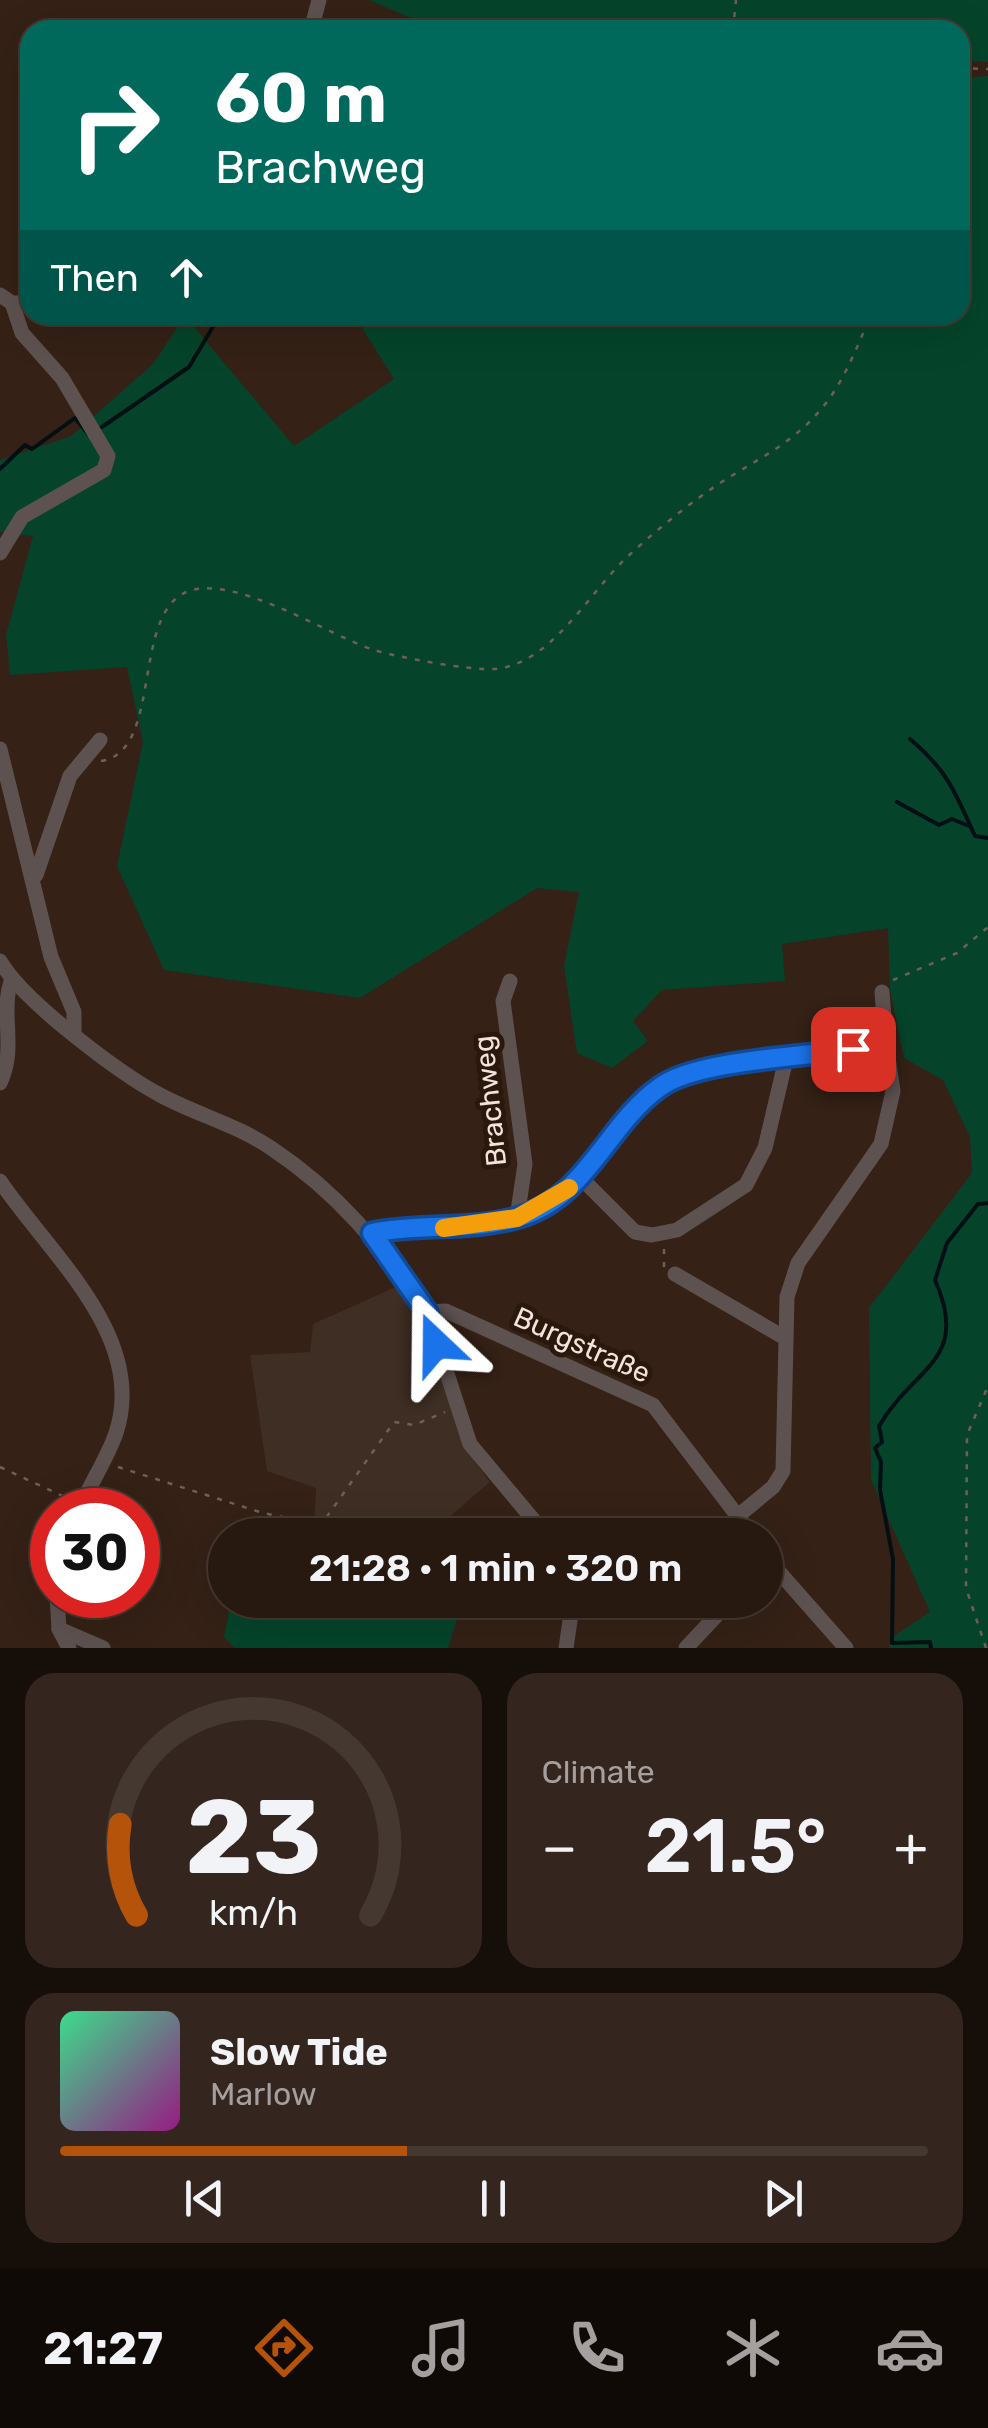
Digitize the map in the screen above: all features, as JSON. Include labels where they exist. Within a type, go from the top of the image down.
[{"type":"street","points":[[0,554],[22,517],[104,470],[108,456],[62,378],[22,333],[6,299]]},
{"type":"street","points":[[35,878],[53,814],[76,764],[100,740]]},
{"type":"street","points":[[0,749],[35,878],[51,957],[74,1012],[74,1032]]},
{"type":"street","points":[[0,961],[11,981],[121,1072],[272,1148],[335,1196],[372,1233],[427,1312],[470,1444],[532,1518]]},
{"type":"street","points":[[0,1082],[11,1053],[6,994],[11,981]]},
{"type":"street","name":"Brachweg","points":[[510,981],[503,1001],[525,1164],[517,1218]]},
{"type":"street","points":[[740,1516],[772,1487],[783,1471],[787,1297],[798,1262],[881,1144],[892,1091],[882,992]]},
{"type":"street","points":[[372,1233],[517,1218],[582,1180],[634,1112],[658,1088],[684,1072],[886,1044]]},
{"type":"street","points":[[582,1180],[635,1232],[652,1235],[677,1230],[746,1186],[765,1148],[786,1059]]},
{"type":"street","points":[[0,1181],[97,1311],[110,1341],[121,1380],[120,1407],[116,1432],[89,1488]]},
{"type":"street","points":[[675,1274],[785,1338]]},
{"type":"street","name":"Burgstraße","points":[[427,1312],[446,1311],[653,1406],[740,1516]]},
{"type":"street","points":[[783,1581],[846,1648]]},
{"type":"street","points":[[58,1618],[59,1629],[69,1648]]},
{"type":"street","points":[[566,1648],[570,1618]]},
{"type":"street","points":[[686,1648],[714,1618]]},
{"type":"street","points":[[59,1629],[103,1648]]},
{"type":"path","points":[[76,764],[111,760],[121,752],[142,715],[156,633],[174,598],[192,590],[226,590],[376,651],[492,670],[524,662],[624,560],[701,496],[784,447],[827,402],[865,325]]},
{"type":"path","points":[[882,992],[893,980],[957,953],[988,927]]},
{"type":"path","points":[[675,1274],[661,1265],[662,1250],[677,1230]]},
{"type":"path","points":[[986,1648],[966,1588],[967,1436],[988,1386]]},
{"type":"path","points":[[326,1518],[394,1422],[414,1425],[456,1407]]},
{"type":"path","points":[[102,1462],[287,1518]]},
{"type":"path","points":[[0,1467],[42,1488]]},
{"type":"shaded area","points":[[400,1285],[426,1332],[465,1449],[490,1482],[448,1518],[315,1518],[316,1488],[267,1471],[250,1355],[310,1352],[313,1324]]},
{"type":"green space","points":[[369,0],[988,0],[988,62],[970,61],[970,20],[416,20]]},
{"type":"green space","points":[[988,76],[988,1648],[889,1648],[891,1638],[930,1612],[871,1480],[869,1308],[972,1173],[970,1137],[943,1080],[904,1058],[890,990],[888,928],[782,944],[785,981],[662,990],[633,1021],[648,1041],[612,1068],[577,1053],[564,966],[579,892],[537,888],[360,998],[164,970],[117,866],[143,742],[127,667],[10,675],[6,635],[33,536],[0,532],[0,460],[71,436],[153,364],[179,325],[193,325],[294,446],[394,379],[360,325],[970,325],[970,77]]},
{"type":"green space","points":[[228,1618],[457,1618],[448,1648],[235,1648],[224,1637]]},
{"type":"waterway","points":[[102,427],[189,367],[214,325]]},
{"type":"waterway","points":[[0,469],[25,445],[32,449],[75,418],[89,435]]},
{"type":"waterway","points":[[910,739],[942,773],[975,836],[988,838]]},
{"type":"waterway","points":[[897,802],[939,825],[952,819],[969,826]]},
{"type":"waterway","points":[[931,1648],[930,1642],[892,1643],[893,1559],[880,1490],[881,1462],[875,1448],[882,1442],[879,1426],[942,1346],[946,1329],[944,1307],[935,1280],[947,1243],[978,1204],[988,1203]]},
{"type":"slow traffic","points":[[444,1228],[517,1218],[569,1188]]},
{"type":"route","points":[[436,1344],[427,1312],[372,1233],[517,1218],[549,1203],[582,1180],[634,1112],[658,1088],[684,1072],[853,1049]]}]
